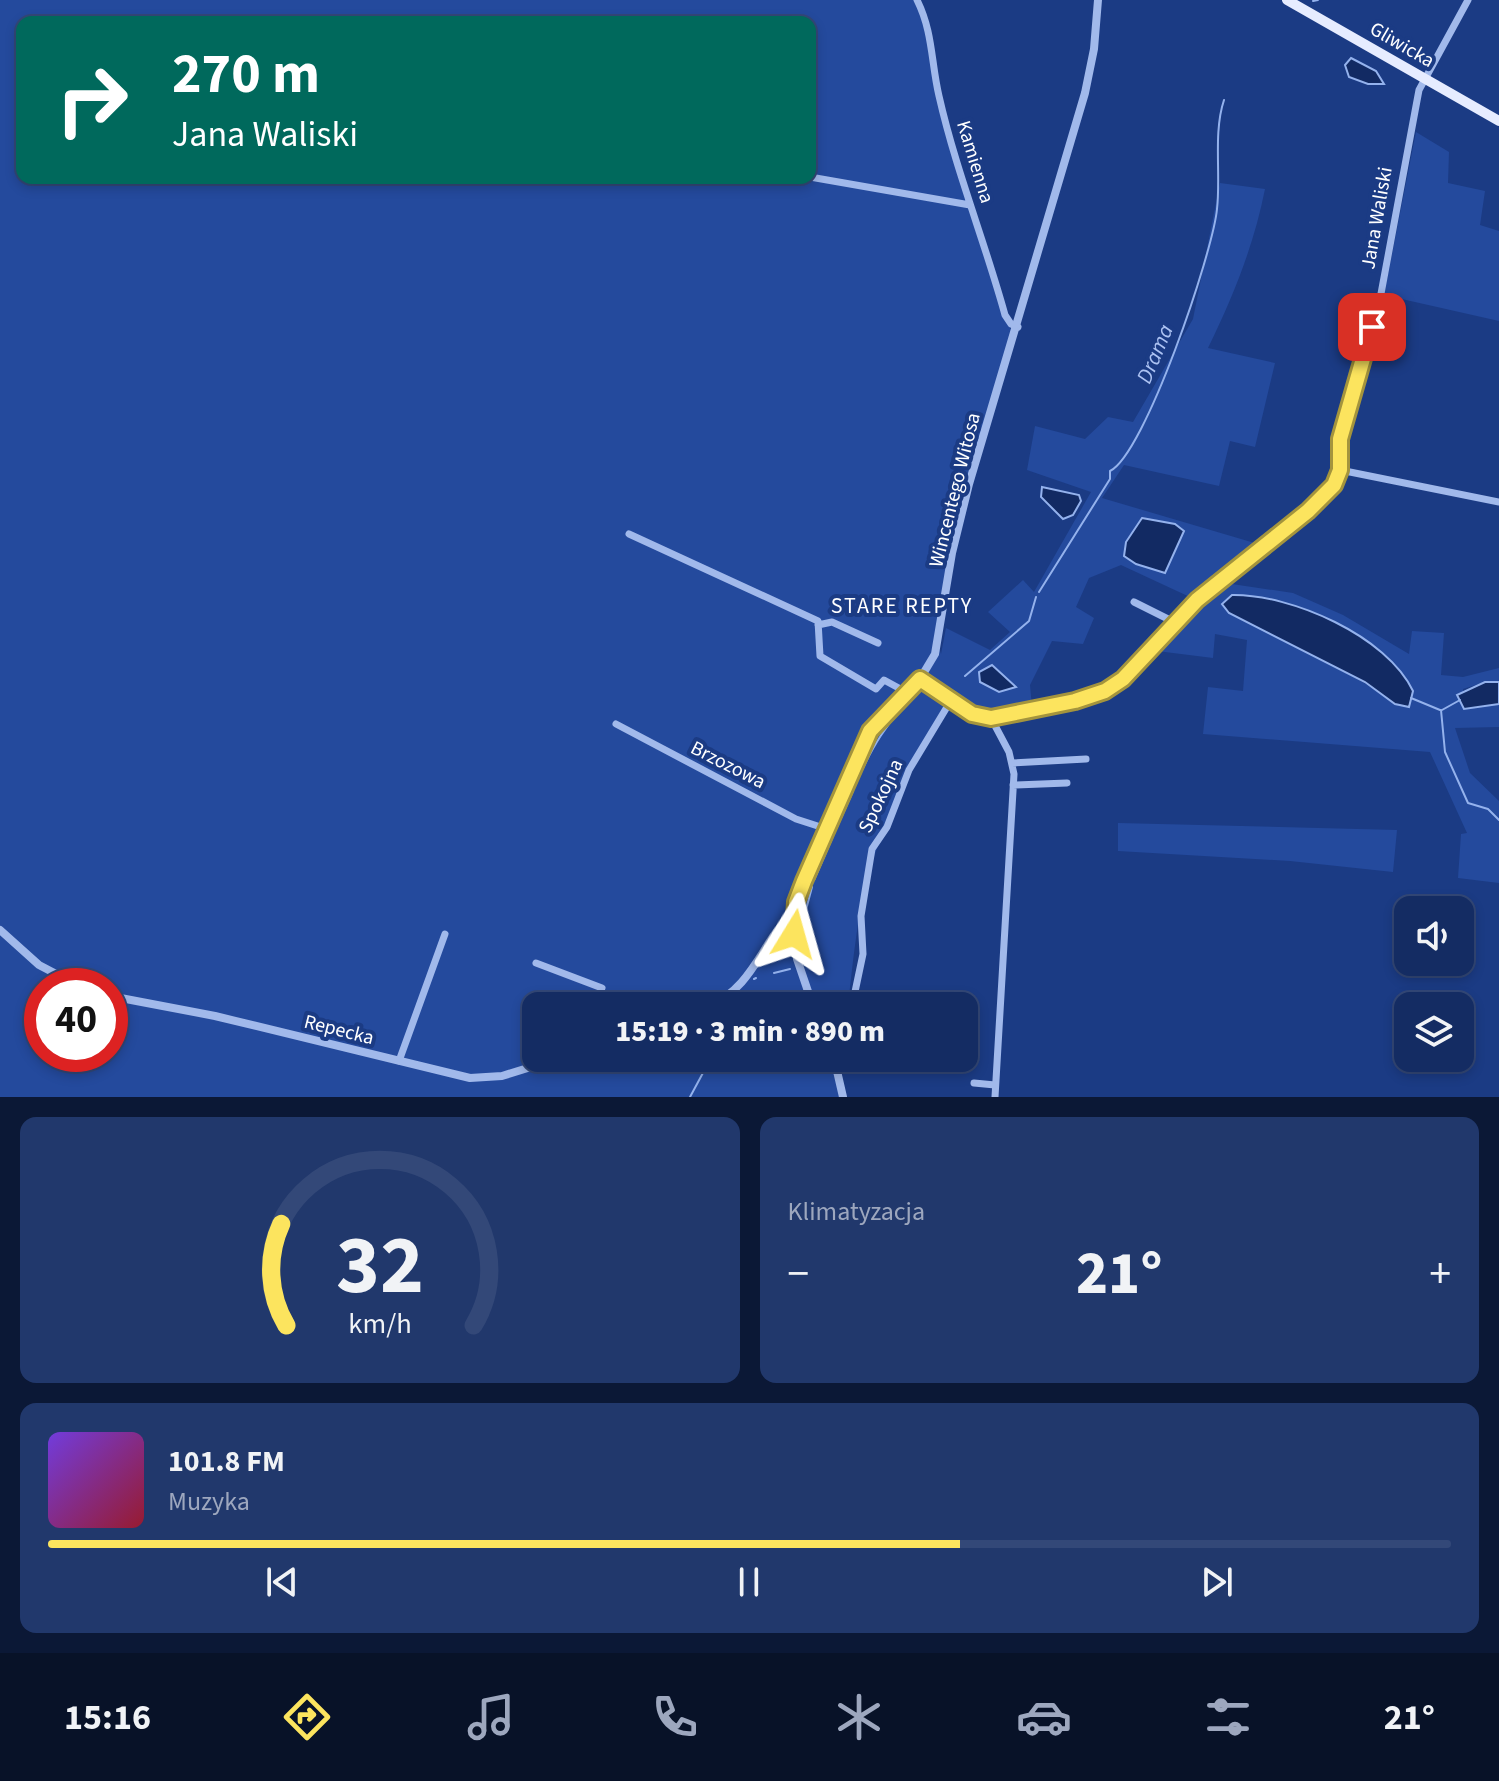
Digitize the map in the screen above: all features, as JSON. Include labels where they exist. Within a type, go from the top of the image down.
[{"type":"main road","name":"Gliwicka","points":[[1287,0],[1499,121]]},
{"type":"street","name":"Kamienna","points":[[917,0],[929,25],[938,94],[970,205],[1005,315],[1011,324],[1018,327]]},
{"type":"street","name":"Wincentego Witosa","points":[[808,992],[797,959],[794,917],[802,887],[870,731],[920,679],[935,654],[964,505],[1085,93],[1094,49],[1098,0]]},
{"type":"street","name":"Jana Waliski","points":[[1340,470],[1340,439],[1380,299],[1402,169],[1423,78],[1468,0]]},
{"type":"street","points":[[816,178],[970,205]]},
{"type":"street","points":[[920,679],[950,702],[972,714],[991,718],[1075,701],[1114,686],[1197,600],[1324,497],[1340,470],[1499,502]]},
{"type":"street","points":[[629,534],[818,621],[820,656],[876,689],[884,680],[906,692]]},
{"type":"street","points":[[1134,602],[1176,623]]},
{"type":"street","points":[[818,625],[832,622],[878,643]]},
{"type":"street","name":"Spokojna","points":[[855,992],[863,954],[861,916],[872,849],[887,827],[909,770],[950,702]]},
{"type":"street","points":[[991,718],[1012,763],[1013,785],[995,1097]]},
{"type":"street","name":"Brzozowa","points":[[616,724],[796,819],[827,829]]},
{"type":"street","points":[[1012,763],[1086,759]]},
{"type":"street","points":[[1013,785],[1067,783]]},
{"type":"street","points":[[734,992],[782,924],[794,917]]},
{"type":"street","points":[[0,930],[45,968]]},
{"type":"street","points":[[399,1061],[445,934]]},
{"type":"street","points":[[536,963],[602,988]]},
{"type":"street","name":"Repecka","points":[[128,999],[215,1016],[479,1078],[522,1070]]},
{"type":"street","points":[[838,1072],[843,1097]]},
{"type":"street","points":[[974,1083],[995,1085]]},
{"type":"shaded area","points":[[0,0],[919,0],[936,58],[941,99],[1012,334],[959,514],[936,638],[941,654],[946,628],[990,650],[1010,632],[988,612],[1023,580],[1034,592],[1091,492],[1027,470],[1035,426],[1085,439],[1108,417],[1133,422],[1193,319],[1220,183],[1265,189],[1242,270],[1208,348],[1275,363],[1255,447],[1230,441],[1219,486],[1124,465],[1102,498],[1258,544],[1192,598],[1121,565],[1089,578],[1076,607],[1094,618],[1083,644],[1052,641],[1030,685],[1032,707],[994,713],[951,695],[952,700],[912,770],[872,862],[858,923],[850,992],[522,992],[522,1072],[841,1072],[840,1097],[0,1097]]},
{"type":"shaded area","points":[[1351,58],[1376,71],[1384,84],[1368,84],[1349,77],[1345,65]]},
{"type":"shaded area","points":[[1416,132],[1449,152],[1448,183],[1485,191],[1480,225],[1499,231],[1499,321],[1384,295]]},
{"type":"shaded area","points":[[1042,487],[1079,495],[1081,501],[1073,515],[1063,519],[1041,497]]},
{"type":"shaded area","points":[[1142,518],[1175,524],[1184,531],[1165,573],[1136,564],[1124,556],[1126,542]]},
{"type":"shaded area","points":[[1225,583],[1293,593],[1343,615],[1409,654],[1412,631],[1444,633],[1441,675],[1463,677],[1499,668],[1499,682],[1485,682],[1463,689],[1464,709],[1499,704],[1499,727],[1455,728],[1470,773],[1499,801],[1499,883],[1458,878],[1461,834],[1467,833],[1430,752],[1203,734],[1208,687],[1243,691],[1247,640],[1215,634],[1213,658],[1157,651],[1203,601]],"holes":[[[1232,595],[1255,597],[1308,611],[1360,637],[1400,672],[1413,691],[1409,707],[1395,704],[1384,694],[1281,637],[1229,613]]]},
{"type":"shaded area","points":[[1232,595],[1282,602],[1308,610],[1360,636],[1400,671],[1413,691],[1409,707],[1395,704],[1365,682],[1229,613],[1222,604]]},
{"type":"shaded area","points":[[992,665],[1016,687],[999,692],[980,682],[979,672]]},
{"type":"shaded area","points":[[1485,682],[1499,682],[1499,704],[1464,709],[1457,695]]},
{"type":"shaded area","points":[[1118,823],[1397,830],[1393,872],[1290,861],[1118,851]]},
{"type":"waterway","name":"Drama","points":[[1313,1],[1318,0]]},
{"type":"waterway","name":"Drama","points":[[1039,592],[1110,479],[1110,471],[1124,457],[1141,429],[1175,350],[1213,232],[1218,196],[1219,126],[1224,100]]},
{"type":"waterway","name":"Drama","points":[[965,676],[1029,621],[1036,597]]},
{"type":"waterway","name":"Drama","points":[[855,785],[881,736],[917,694]]},
{"type":"waterway","points":[[1411,698],[1440,710]]},
{"type":"waterway","points":[[1442,710],[1460,700]]},
{"type":"waterway","points":[[1441,710],[1445,752],[1468,803],[1488,809],[1499,820]]},
{"type":"waterway","name":"Drama","points":[[836,829],[853,791]]},
{"type":"waterway","name":"Drama","points":[[814,880],[833,836]]},
{"type":"waterway","name":"Drama","points":[[805,965],[803,921],[812,887]]},
{"type":"waterway","name":"Drama","points":[[774,973],[790,969]]},
{"type":"waterway","name":"Drama","points":[[690,1097],[703,1072]]},
{"type":"district","name":"STARE REPTY","points":[[902,606]]},
{"type":"route","points":[[794,934],[796,902],[804,881],[870,731],[884,712],[920,679],[950,702],[972,714],[991,718],[1075,701],[1105,691],[1123,679],[1197,600],[1308,511],[1334,485],[1340,470],[1340,439],[1372,327]]}]
